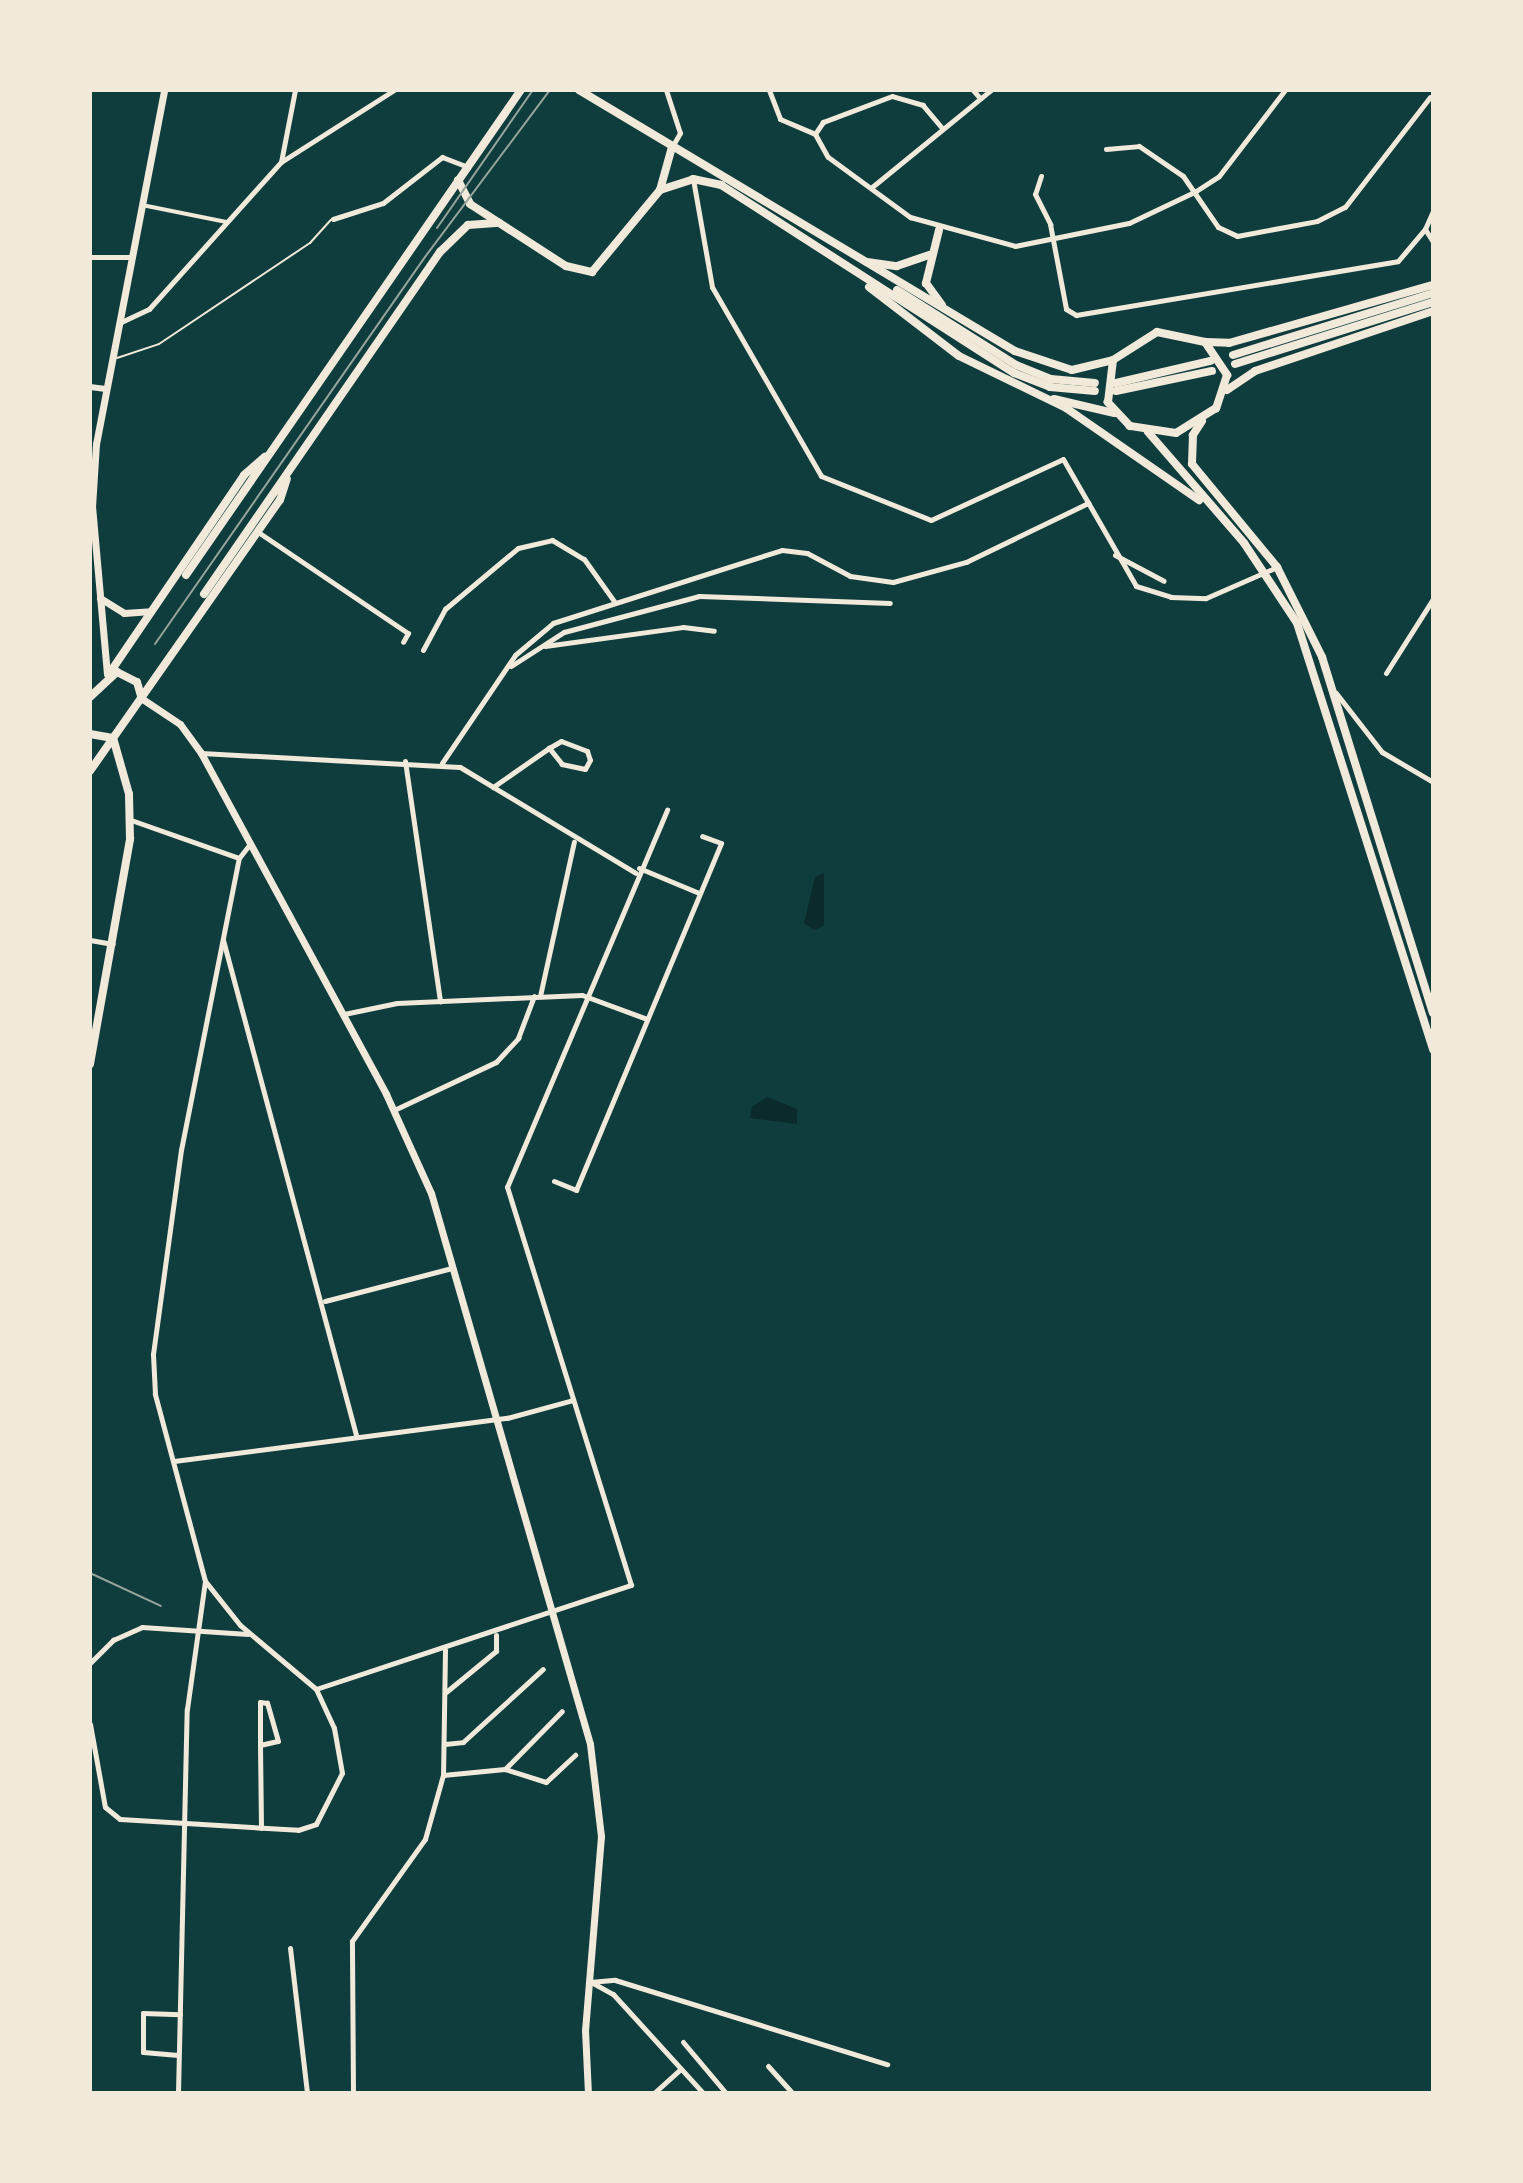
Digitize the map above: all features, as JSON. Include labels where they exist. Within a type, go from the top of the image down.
[{"type":"main road","points":[[108,674],[92,507],[106,389],[164,90]]},
{"type":"main road","points":[[186,575],[521,90]]},
{"type":"main road","points":[[584,92],[834,252],[1014,373],[1050,387],[1095,387]]},
{"type":"main road","points":[[458,180],[470,204],[566,266],[592,272],[660,190],[672,147]]},
{"type":"main road","points":[[660,190],[693,179],[721,185],[834,252],[968,324],[1044,364],[1072,370],[1113,360],[1157,332],[1205,342],[1229,343],[1433,285]]},
{"type":"main road","points":[[204,594],[446,244],[468,225],[499,223]]},
{"type":"main road","points":[[939,230],[929,255],[930,296],[968,324]]},
{"type":"main road","points":[[834,252],[897,266],[929,255]]},
{"type":"main road","points":[[834,252],[959,356],[1042,396],[1216,512]]},
{"type":"main road","points":[[1433,293],[1234,360],[1433,302]]},
{"type":"main road","points":[[1433,311],[1255,371],[1227,390],[1202,421],[1193,435],[1192,464],[1277,567],[1333,688],[1433,1013]]},
{"type":"main road","points":[[1205,342],[1224,362],[1227,390]]},
{"type":"main road","points":[[1113,360],[1105,388],[1114,413]]},
{"type":"main road","points":[[1116,387],[1211,366]]},
{"type":"main road","points":[[1042,396],[1114,413],[1148,432],[1267,573],[1311,660],[1433,1050]]},
{"type":"main road","points":[[1148,432],[1176,433],[1202,421]]},
{"type":"main road","points":[[90,697],[244,475],[275,448]]},
{"type":"main road","points":[[90,771],[258,532],[290,470]]},
{"type":"main road","points":[[100,598],[124,613],[151,611]]},
{"type":"main road","points":[[108,674],[137,682],[141,697],[180,724],[201,753],[394,1110],[452,1268],[554,1615],[601,1807],[590,1982],[588,2093]]},
{"type":"main road","points":[[90,734],[113,738]]},
{"type":"main road","points":[[90,1064],[114,944],[131,820],[113,738]]},
{"type":"street","points":[[281,162],[295,90]]},
{"type":"street","points":[[119,323],[149,309],[281,162],[394,90]]},
{"type":"street","points":[[666,90],[680,133],[672,147]]},
{"type":"street","points":[[769,90],[780,119],[815,134]]},
{"type":"street","points":[[973,90],[980,98]]},
{"type":"street","points":[[872,187],[991,90]]},
{"type":"street","points":[[942,128],[923,105],[892,96],[823,122],[815,134],[818,148],[939,230],[1015,246],[1054,242],[1129,223],[1196,191],[1219,176],[1285,90]]},
{"type":"street","points":[[1106,149],[1139,146],[1196,191],[1228,235],[1317,221],[1363,188],[1432,97]]},
{"type":"street","points":[[333,219],[383,203],[442,157],[468,167]]},
{"type":"street","points":[[1041,176],[1035,194],[1054,242],[1062,298],[1076,315],[1398,261],[1425,229],[1433,211]]},
{"type":"street","points":[[693,179],[712,287],[821,476],[931,520],[1063,459],[1114,555],[1136,586],[1187,600],[1277,567]]},
{"type":"street","points":[[142,205],[226,222]]},
{"type":"street","points":[[1425,229],[1433,242]]},
{"type":"street","points":[[90,257],[132,257]]},
{"type":"street","points":[[90,387],[106,389]]},
{"type":"street","points":[[442,763],[510,666],[538,632],[614,601],[782,550],[807,553],[850,576],[893,582],[966,562],[1088,503]]},
{"type":"street","points":[[258,532],[408,633],[403,642]]},
{"type":"street","points":[[423,650],[445,609],[518,548],[552,540],[584,559],[614,601]]},
{"type":"street","points":[[1114,555],[1164,581]]},
{"type":"street","points":[[510,666],[564,632],[699,596],[890,603]]},
{"type":"street","points":[[1386,673],[1433,599]]},
{"type":"street","points":[[544,646],[683,627],[714,631]]},
{"type":"street","points":[[1333,688],[1382,752],[1433,782]]},
{"type":"street","points":[[493,787],[549,748],[561,741],[587,751],[590,760],[585,769],[562,764],[549,748]]},
{"type":"street","points":[[201,753],[442,763],[493,787],[574,842],[699,893]]},
{"type":"street","points":[[405,761],[440,1001]]},
{"type":"street","points":[[316,1689],[496,1635],[621,1593],[632,1581],[507,1187],[638,870],[667,810]]},
{"type":"street","points":[[131,820],[239,858]]},
{"type":"street","points":[[554,1181],[576,1190],[721,843],[702,836]]},
{"type":"street","points":[[394,1110],[496,1062],[518,1038],[537,996],[574,842]]},
{"type":"street","points":[[178,2093],[189,1673],[205,1581],[174,1461],[153,1354],[181,1150],[239,858],[251,843]]},
{"type":"street","points":[[223,939],[325,1301],[356,1435]]},
{"type":"street","points":[[90,940],[114,944]]},
{"type":"street","points":[[344,1014],[440,1001],[585,995],[647,1019]]},
{"type":"street","points":[[325,1301],[452,1268]]},
{"type":"street","points":[[174,1461],[356,1435],[496,1420],[573,1400]]},
{"type":"street","points":[[90,1724],[108,1812],[128,1820],[261,1828],[316,1824],[342,1773],[340,1741],[316,1689],[253,1636],[205,1581]]},
{"type":"street","points":[[90,1663],[129,1631],[198,1630],[253,1636]]},
{"type":"street","points":[[446,1692],[496,1651],[496,1635]]},
{"type":"street","points":[[353,2093],[352,1941],[425,1839],[443,1775],[445,1650]]},
{"type":"street","points":[[445,1744],[463,1742],[543,1669]]},
{"type":"street","points":[[260,1745],[278,1741],[267,1703],[260,1702],[260,1745],[261,1828]]},
{"type":"street","points":[[505,1769],[562,1711]]},
{"type":"street","points":[[443,1775],[505,1769],[546,1782],[575,1755]]},
{"type":"street","points":[[290,1948],[307,2093]]},
{"type":"street","points":[[590,1982],[615,1980],[887,2064]]},
{"type":"street","points":[[590,1982],[613,1994],[703,2093]]},
{"type":"street","points":[[179,2055],[143,2052],[143,2013],[180,2014]]},
{"type":"street","points":[[683,2042],[726,2093]]},
{"type":"street","points":[[768,2066],[792,2093]]},
{"type":"street","points":[[654,2093],[681,2069]]},
{"type":"lane","points":[[112,359],[159,344],[310,243],[333,219]]},
{"type":"water","points":[[824,873],[824,926],[814,930],[804,923],[815,877]]},
{"type":"water","points":[[767,1097],[797,1109],[797,1124],[750,1118],[752,1107]]},
{"type":"tram line","points":[[437,228],[533,90]]},
{"type":"tram line","points":[[155,644],[425,257],[550,90]]},
{"type":"tram line","points":[[90,1573],[161,1606]]}]
